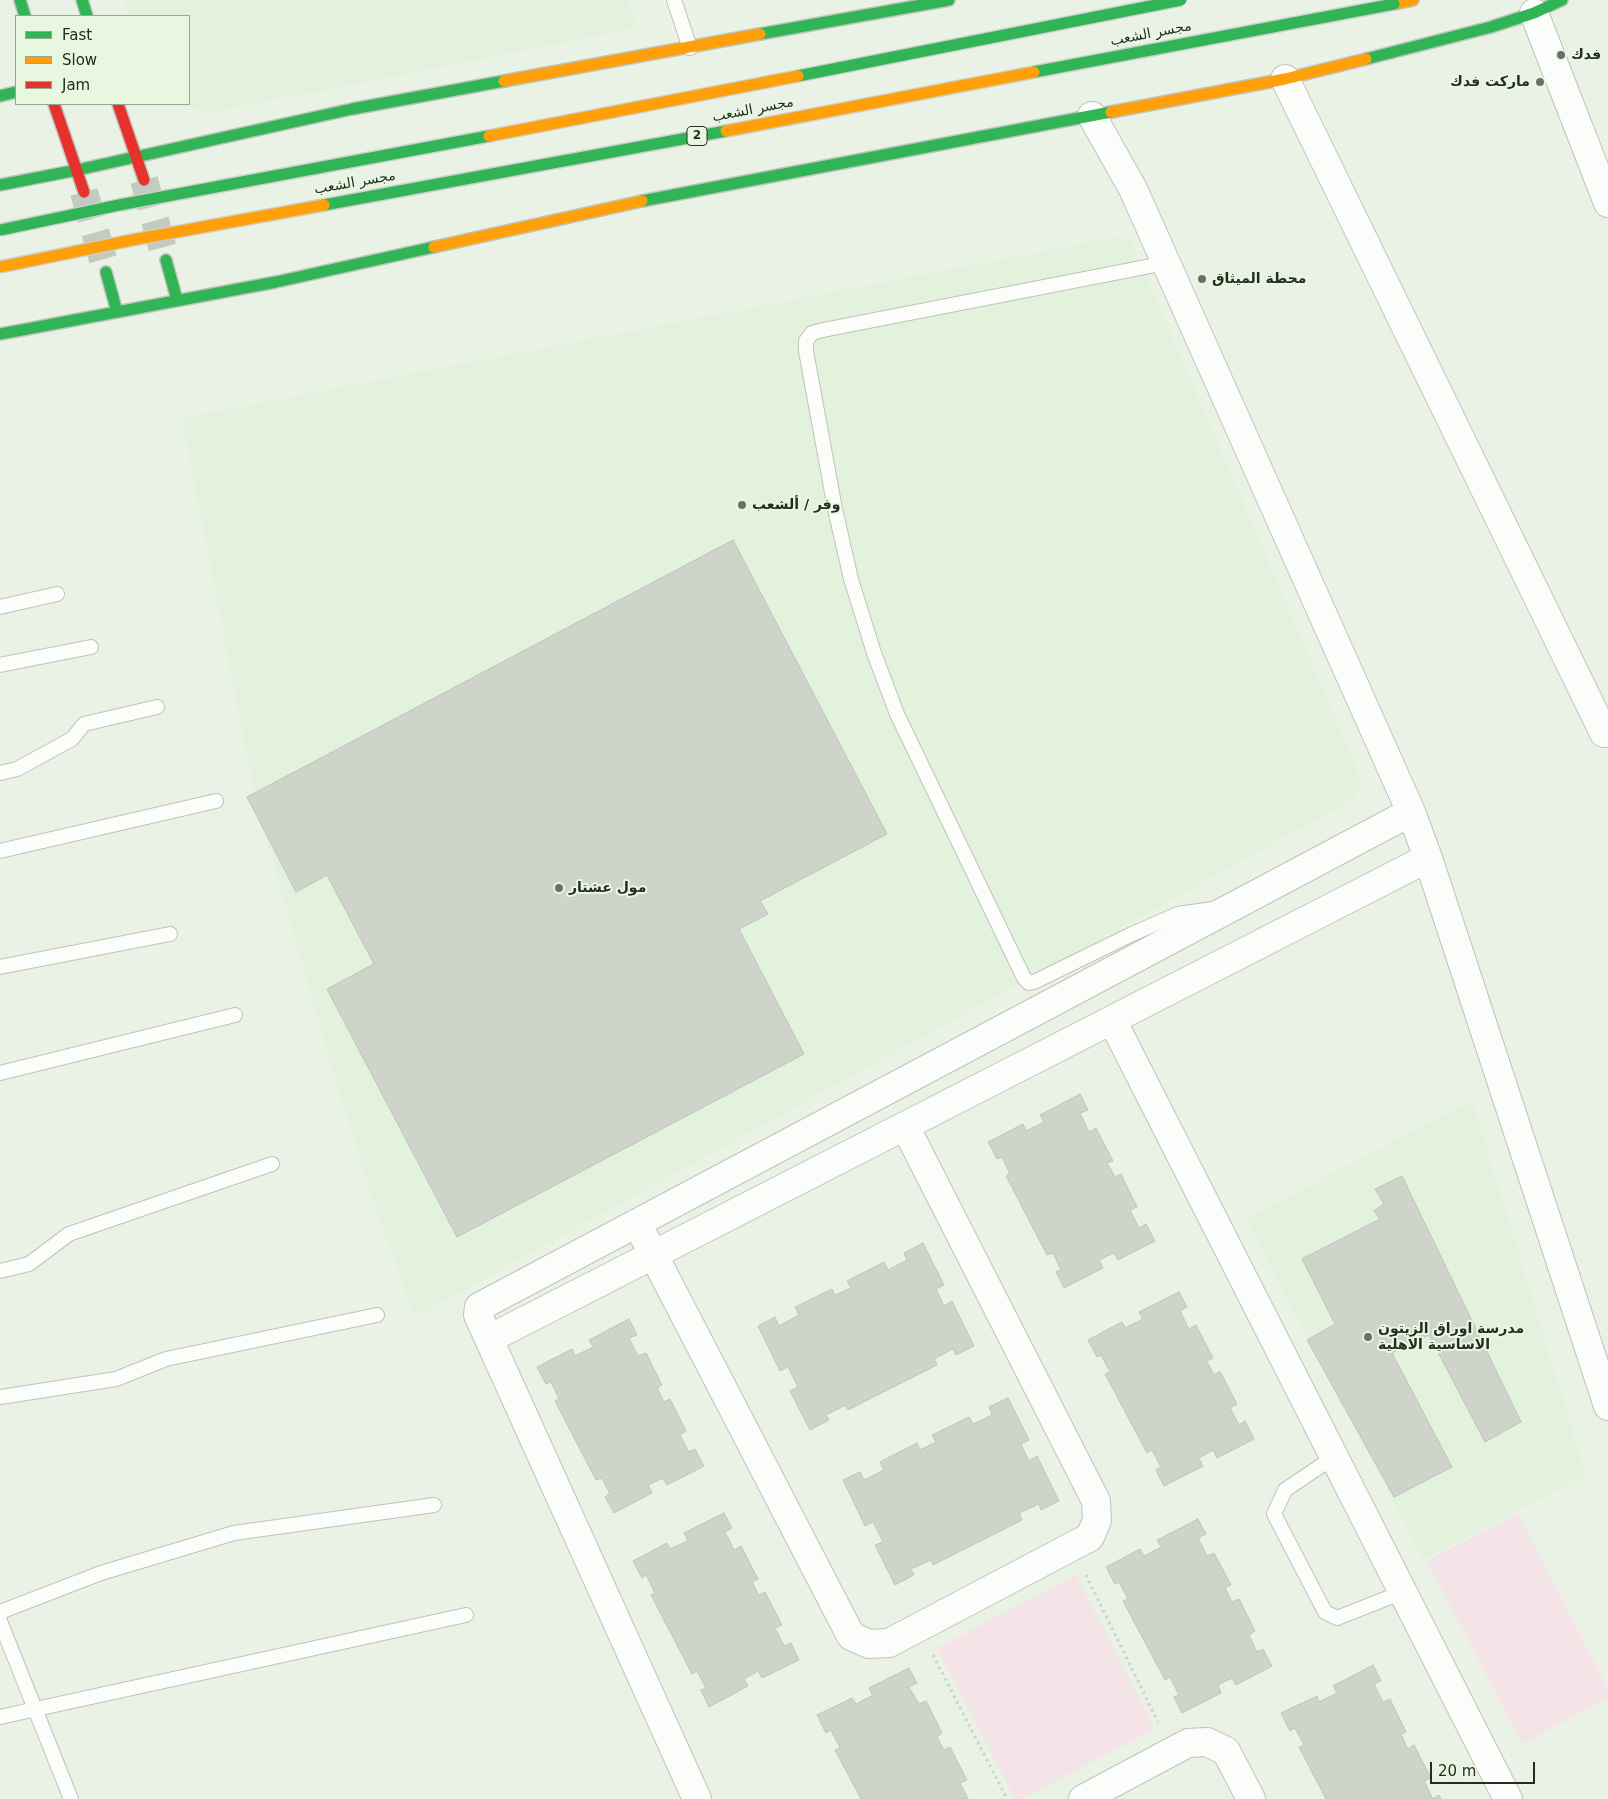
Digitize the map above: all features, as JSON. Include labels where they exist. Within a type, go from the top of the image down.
[{"type":"main road","points":[[20,0],[25,15]]},
{"type":"main road","points":[[82,0],[87,15]]},
{"type":"main road","points":[[0,185],[77,170],[352,109],[949,0]]},
{"type":"main road","name":"مجسر الشعب","points":[[0,230],[148,200],[658,104],[1181,0]]},
{"type":"main road","name":"مجسر الشعب","points":[[0,267],[142,238],[682,139],[1413,0]]},
{"type":"main road","points":[[0,334],[276,282],[634,203],[1285,79],[1491,27],[1534,13],[1562,0]]},
{"type":"main road","points":[[0,96],[15,92]]},
{"type":"main road","points":[[54,105],[84,192]]},
{"type":"main road","points":[[118,105],[144,180]]},
{"type":"main road","points":[[166,260],[177,300]]},
{"type":"main road","points":[[106,272],[117,312]]},
{"type":"street","points":[[1534,13],[1608,203]]},
{"type":"street","points":[[1285,79],[1604,733],[1608,731]]},
{"type":"street","points":[[1092,116],[1133,189],[1411,812],[1428,858],[1608,1406]]},
{"type":"street","points":[[697,1799],[478,1315],[479,1307],[1411,812]]},
{"type":"street","points":[[489,1339],[1428,858]]},
{"type":"street","points":[[1112,1020],[1508,1799]]},
{"type":"street","points":[[637,1223],[851,1636],[869,1644],[888,1643],[1090,1537],[1097,1520],[1096,1500],[904,1126]]},
{"type":"street","points":[[1083,1799],[1188,1744],[1207,1742],[1226,1751],[1251,1799]]},
{"type":"lane","points":[[674,0],[690,48]]},
{"type":"lane","points":[[1166,263],[823,330],[812,333],[806,341],[806,352],[843,544],[851,579],[874,653],[897,714],[1024,978],[1029,983],[1034,982],[1132,934],[1178,914],[1234,906]]},
{"type":"lane","points":[[0,606],[57,594]]},
{"type":"lane","points":[[0,665],[91,647]]},
{"type":"lane","points":[[0,772],[17,770],[72,739],[84,724],[157,707]]},
{"type":"lane","points":[[0,851],[216,801]]},
{"type":"lane","points":[[0,967],[170,934]]},
{"type":"lane","points":[[0,1073],[235,1015]]},
{"type":"lane","points":[[0,1271],[29,1264],[69,1234],[272,1164]]},
{"type":"lane","points":[[0,1397],[116,1379],[166,1359],[377,1315]]},
{"type":"lane","points":[[1334,1457],[1285,1490],[1274,1514],[1325,1612],[1338,1618],[1403,1592]]},
{"type":"lane","points":[[0,1612],[101,1573],[234,1533],[434,1505]]},
{"type":"lane","points":[[0,1717],[466,1615]]},
{"type":"lane","points":[[0,1621],[71,1799]]},
{"type":"path","points":[[1073,1546],[1173,1752]]},
{"type":"path","points":[[919,1627],[1007,1799]]},
{"type":"shaded area","points":[[123,0],[628,0],[637,28],[213,112],[182,105],[190,105],[190,15],[129,15]]},
{"type":"shaded area","points":[[1118,237],[1132,242],[1359,774],[1360,790],[1352,800],[415,1317],[377,1212],[337,1086],[255,798],[182,418]]},
{"type":"shaded area","points":[[1472,1100],[1586,1475],[1423,1559],[1246,1219]]},
{"type":"shaded area","points":[[1518,1514],[1608,1689],[1608,1698],[1522,1744],[1427,1561]]},
{"type":"shaded area","points":[[1076,1575],[1155,1729],[1022,1799],[1015,1799],[937,1648]]},
{"type":"building","name":"مول عشتار","points":[[733,540],[887,834],[760,901],[768,914],[739,929],[804,1054],[457,1237],[327,989],[374,964],[327,875],[296,892],[247,797]]},
{"type":"building","points":[[1080,1094],[1088,1110],[1080,1113],[1089,1132],[1096,1128],[1113,1161],[1107,1163],[1115,1177],[1121,1174],[1137,1207],[1130,1210],[1139,1228],[1146,1224],[1155,1241],[1118,1260],[1114,1253],[1099,1260],[1103,1268],[1064,1288],[1056,1272],[1061,1270],[1053,1253],[1047,1255],[1006,1176],[1010,1174],[1002,1157],[997,1159],[988,1142],[1023,1124],[1026,1131],[1044,1122],[1040,1115]]},
{"type":"building","name":"مدرسة اوراق الزيتون الاساسية الاهلية","points":[[1402,1176],[1521,1422],[1485,1442],[1429,1335],[1392,1353],[1452,1467],[1394,1497],[1307,1340],[1335,1324],[1302,1259],[1380,1219],[1374,1211],[1384,1204],[1375,1189]]},
{"type":"building","points":[[923,1243],[944,1285],[936,1289],[944,1306],[952,1301],[974,1346],[956,1355],[953,1349],[934,1359],[937,1365],[848,1410],[846,1405],[826,1415],[829,1420],[810,1430],[790,1391],[798,1387],[788,1367],[780,1371],[758,1326],[775,1317],[779,1326],[799,1315],[795,1307],[832,1289],[835,1295],[851,1288],[847,1281],[884,1262],[888,1270],[907,1260],[904,1253]]},
{"type":"building","points":[[1179,1292],[1187,1307],[1180,1311],[1189,1329],[1196,1325],[1213,1358],[1207,1361],[1214,1375],[1220,1371],[1237,1404],[1230,1408],[1239,1425],[1245,1421],[1254,1439],[1217,1458],[1213,1450],[1199,1458],[1203,1466],[1164,1486],[1156,1470],[1161,1467],[1152,1450],[1147,1453],[1105,1374],[1110,1372],[1101,1355],[1097,1357],[1088,1340],[1122,1322],[1125,1328],[1143,1319],[1139,1312]]},
{"type":"building","points":[[629,1319],[637,1335],[629,1338],[638,1356],[646,1353],[662,1385],[657,1388],[664,1402],[670,1399],[686,1431],[680,1435],[689,1452],[695,1449],[704,1466],[667,1485],[663,1478],[648,1485],[652,1493],[614,1513],[605,1497],[610,1494],[602,1478],[596,1480],[555,1401],[559,1399],[551,1382],[546,1384],[537,1367],[572,1349],[575,1356],[593,1347],[589,1340]]},
{"type":"building","points":[[1008,1398],[1029,1440],[1021,1444],[1029,1461],[1037,1456],[1059,1501],[1041,1510],[1039,1504],[1019,1513],[1022,1520],[933,1565],[931,1560],[911,1569],[914,1575],[895,1585],[875,1545],[883,1542],[873,1522],[865,1526],[843,1480],[860,1472],[864,1480],[884,1470],[880,1462],[917,1443],[920,1450],[936,1442],[932,1435],[969,1417],[973,1424],[992,1415],[989,1407]]},
{"type":"building","points":[[724,1513],[732,1528],[725,1532],[734,1550],[741,1546],[758,1579],[752,1582],[759,1595],[765,1592],[782,1625],[775,1628],[784,1646],[791,1643],[799,1660],[762,1678],[758,1671],[744,1679],[748,1686],[709,1707],[701,1690],[706,1688],[697,1671],[692,1674],[651,1595],[655,1593],[646,1575],[642,1578],[633,1561],[667,1543],[670,1549],[688,1541],[684,1533]]},
{"type":"building","points":[[1198,1519],[1206,1534],[1198,1538],[1207,1556],[1214,1553],[1231,1585],[1225,1588],[1232,1602],[1239,1599],[1255,1631],[1249,1635],[1257,1652],[1263,1649],[1272,1666],[1236,1685],[1232,1678],[1218,1685],[1221,1693],[1182,1713],[1174,1697],[1179,1695],[1170,1677],[1165,1680],[1123,1601],[1128,1599],[1119,1582],[1115,1584],[1106,1567],[1140,1549],[1144,1556],[1161,1547],[1157,1540]]},
{"type":"building","points":[[1373,1665],[1381,1681],[1374,1684],[1383,1702],[1390,1699],[1406,1732],[1401,1734],[1408,1749],[1414,1745],[1431,1778],[1424,1781],[1433,1799],[1326,1799],[1299,1747],[1304,1745],[1295,1728],[1290,1731],[1281,1713],[1317,1696],[1319,1702],[1337,1693],[1333,1686]]},
{"type":"building","points":[[909,1668],[917,1683],[909,1687],[919,1704],[926,1701],[942,1733],[937,1737],[944,1750],[950,1747],[967,1780],[960,1783],[968,1799],[861,1799],[835,1750],[840,1748],[831,1730],[826,1733],[817,1715],[852,1698],[856,1704],[873,1695],[869,1688]]},
{"type":"building","points":[[1439,1795],[1441,1799],[1433,1799]]},
{"type":"tunnel","points":[[144,180],[165,257]]},
{"type":"tunnel","points":[[84,192],[106,270]]},
{"type":"traffic: fast","points":[[20,0],[25,15]]},
{"type":"traffic: fast","points":[[82,0],[87,15]]},
{"type":"traffic: fast","points":[[760,34],[949,0]]},
{"type":"traffic: fast","points":[[798,76],[1181,0]]},
{"type":"traffic: fast","points":[[1366,59],[1491,27],[1534,13],[1562,0]]},
{"type":"traffic: fast","points":[[1034,72],[1394,4]]},
{"type":"traffic: fast","points":[[0,185],[77,170],[352,109],[504,81]]},
{"type":"traffic: fast","points":[[0,96],[15,92]]},
{"type":"traffic: fast","points":[[642,201],[1111,112]]},
{"type":"traffic: fast","points":[[324,205],[726,131]]},
{"type":"traffic: fast","points":[[0,230],[119,205],[489,136]]},
{"type":"traffic: fast","points":[[0,334],[276,282],[434,247]]},
{"type":"traffic: fast","points":[[166,260],[177,300]]},
{"type":"traffic: fast","points":[[106,272],[117,312]]},
{"type":"traffic: slow","points":[[1394,4],[1413,0]]},
{"type":"traffic: slow","points":[[504,81],[760,34]]},
{"type":"traffic: slow","points":[[1111,112],[1285,79],[1366,59]]},
{"type":"traffic: slow","points":[[726,131],[1034,72]]},
{"type":"traffic: slow","points":[[489,136],[798,76]]},
{"type":"traffic: slow","points":[[434,247],[642,201]]},
{"type":"traffic: slow","points":[[0,267],[132,240],[324,205]]},
{"type":"traffic: jam","points":[[54,105],[84,192]]},
{"type":"traffic: jam","points":[[118,105],[144,180]]},
{"type":"place","name":"فدك","points":[[1561,55]]},
{"type":"place","name":"ماركت فدك","points":[[1540,82]]},
{"type":"place","name":"محطة الميثاق","points":[[1202,279]]},
{"type":"place","name":"وفر / ألشعب","points":[[742,505]]},
{"type":"place","name":"مول عشتار","points":[[559,888]]},
{"type":"place","name":"مدرسة اوراق الزيتون الاساسية الاهلية","points":[[1368,1337]]}]
